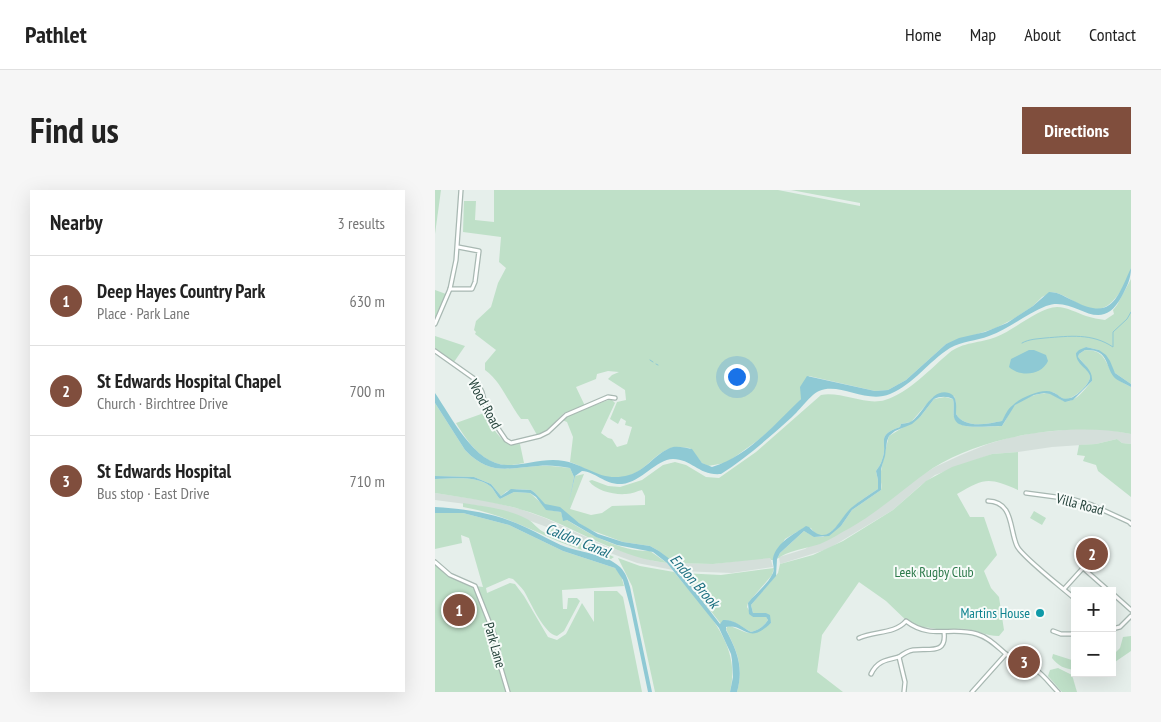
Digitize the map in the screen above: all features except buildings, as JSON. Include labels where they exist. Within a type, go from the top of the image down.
[{"type":"street","points":[[435,324],[450,289],[458,247],[461,190]]},
{"type":"street","points":[[450,289],[472,289],[475,282],[479,251],[458,247]]},
{"type":"street","name":"Wood Road","points":[[435,351],[475,380],[482,392],[487,412],[506,440],[511,443],[540,436],[548,432],[566,415],[608,397],[615,398]]},
{"type":"street","name":"Villa Road","points":[[1026,493],[1071,499],[1092,505],[1131,524]]},
{"type":"street","points":[[988,501],[999,503],[1004,507],[1012,525],[1017,548],[1071,595]]},
{"type":"street","name":"Park Lane","points":[[435,562],[449,575],[475,586],[494,634],[508,692]]},
{"type":"street","points":[[1064,589],[1083,568],[1104,587]]},
{"type":"street","points":[[1116,597],[1131,610]]},
{"type":"street","points":[[1116,628],[1120,627],[1131,616]]},
{"type":"street","points":[[859,638],[874,632],[895,629],[906,621],[911,625],[930,632],[966,632],[977,634],[989,639],[1019,663],[1041,673],[1058,692]]},
{"type":"street","points":[[1053,631],[1061,634],[1071,634]]},
{"type":"street","points":[[871,674],[875,666],[880,662],[899,657],[910,650],[937,649],[943,646],[945,641],[944,632]]},
{"type":"street","points":[[973,692],[1006,654]]},
{"type":"street","points":[[899,657],[905,682],[904,692]]},
{"type":"shaded area","points":[[1074,429],[1105,429],[1131,434],[1131,444],[1122,443],[1117,439],[1096,444],[992,454],[935,475],[893,510],[828,549],[780,564],[779,557],[805,549],[935,467],[961,455],[1008,438],[1033,433]]},
{"type":"shaded area","points":[[435,493],[488,501],[520,509],[545,518],[608,547],[667,563],[673,570],[637,563],[506,512],[481,506],[435,500]]},
{"type":"shaded area","points":[[770,557],[773,567],[732,573],[679,571],[673,563],[713,564]]},
{"type":"green space","points":[[435,190],[441,190],[435,234]]},
{"type":"green space","points":[[494,190],[778,190],[860,206],[860,203],[791,190],[1131,190],[1131,268],[1127,280],[1115,299],[1105,307],[1093,309],[1052,292],[1042,297],[1033,306],[1015,318],[996,328],[946,344],[906,380],[888,390],[875,391],[809,376],[801,399],[790,412],[761,438],[725,463],[708,466],[702,463],[690,448],[673,447],[656,456],[630,476],[610,478],[570,462],[573,437],[567,422],[562,420],[566,416],[611,399],[615,403],[601,433],[612,439],[617,447],[627,444],[632,427],[625,425],[626,421],[621,418],[618,424],[610,419],[617,402],[626,400],[625,390],[608,379],[619,372],[608,371],[597,374],[596,379],[576,387],[585,406],[564,413],[547,430],[537,435],[528,419],[521,419],[496,380],[485,370],[485,363],[496,350],[475,334],[474,330],[476,321],[491,307],[498,283],[506,268],[499,262],[501,237],[463,232],[464,201],[476,201],[475,220],[494,222]]},
{"type":"green space","points":[[1131,279],[1131,384],[1115,373],[1099,350],[1086,347],[1076,353],[1090,376],[1088,383],[1081,390],[1073,397],[1066,399],[1052,392],[1031,395],[1015,405],[1002,421],[977,424],[965,422],[956,414],[954,396],[933,397],[911,422],[901,424],[900,427],[887,433],[884,440],[884,454],[876,471],[878,489],[855,505],[828,534],[822,536],[816,534],[811,528],[805,527],[785,539],[773,560],[770,558],[713,564],[673,563],[650,546],[623,542],[588,529],[560,508],[545,505],[531,490],[516,489],[507,491],[501,496],[491,484],[474,477],[435,476],[435,403],[465,450],[483,464],[508,469],[542,466],[570,468],[574,477],[569,502],[575,476],[584,474],[570,509],[591,515],[602,513],[612,506],[645,505],[645,496],[642,490],[628,494],[611,493],[601,490],[589,481],[592,480],[608,486],[620,487],[642,480],[663,465],[675,462],[686,465],[706,477],[719,478],[756,452],[821,395],[829,394],[870,401],[894,397],[911,386],[954,349],[996,337],[1050,308],[1064,308],[1088,317],[1105,320],[1114,314],[1113,310]]},
{"type":"green space","points":[[435,290],[446,294],[435,318]]},
{"type":"green space","points":[[435,336],[465,346],[454,362],[435,348]]},
{"type":"green space","points":[[1085,350],[1101,354],[1116,377],[1131,387],[1131,434],[1108,431],[1056,431],[1029,434],[978,447],[933,468],[872,514],[850,528],[820,544],[797,550],[777,559],[780,553],[804,531],[815,537],[823,537],[841,526],[852,510],[881,490],[880,475],[889,436],[920,417],[934,399],[945,397],[953,399],[954,417],[958,423],[963,425],[976,427],[1002,426],[1014,406],[1026,398],[1047,393],[1064,401],[1069,401],[1081,394],[1092,381],[1086,366],[1078,357]]},
{"type":"green space","points":[[484,413],[498,435],[508,443],[520,444],[524,463],[504,465],[496,463],[488,460],[475,450],[456,423]]},
{"type":"green space","points":[[1117,439],[1122,443],[1131,444],[1131,497],[1098,471],[1096,465],[1083,461],[1085,456],[1077,455],[1079,445],[1096,444]]},
{"type":"green space","name":"Leek Rugby Club","points":[[1018,452],[1018,490],[1000,483],[987,481],[957,494],[970,517],[984,517],[997,555],[984,571],[991,588],[999,597],[1004,630],[999,636],[967,629],[956,629],[956,632],[911,625],[886,601],[859,582],[822,635],[817,672],[843,692],[737,692],[740,674],[738,659],[726,629],[728,625],[754,633],[771,623],[766,613],[753,613],[751,605],[778,573],[780,564],[813,555],[843,541],[893,510],[926,481],[952,467],[992,454]]},
{"type":"green space","points":[[464,478],[478,480],[490,486],[500,499],[514,492],[530,493],[549,510],[561,512],[563,520],[567,520],[596,537],[629,549],[650,551],[667,563],[620,551],[533,513],[492,502],[435,493],[435,479]]},
{"type":"green space","points":[[463,503],[496,508],[512,513],[530,521],[546,533],[551,528],[614,557],[611,559],[566,544],[501,517],[463,507]]},
{"type":"green space","points":[[1034,511],[1046,518],[1042,525],[1030,518]]},
{"type":"green space","points":[[435,513],[463,513],[509,525],[563,551],[615,568],[621,575],[624,586],[562,590],[563,609],[567,609],[568,598],[577,598],[580,601],[564,631],[557,636],[547,630],[524,591],[513,579],[509,578],[486,588],[487,593],[510,583],[515,584],[548,637],[557,640],[566,634],[582,603],[594,622],[594,591],[617,591],[623,597],[642,692],[435,692],[435,564],[457,580],[483,587],[469,538],[461,535],[462,543],[435,549]]},
{"type":"green space","points":[[618,558],[640,566],[674,572],[707,612],[725,642],[731,658],[730,692],[655,692],[632,586]]},
{"type":"green space","points":[[774,568],[772,575],[748,603],[747,607],[753,617],[766,617],[768,620],[761,628],[751,632],[729,621],[725,620],[721,624],[681,573],[721,575]]},
{"type":"green space","points":[[1131,636],[1131,651],[1116,661],[1116,652],[1120,648],[1123,637]]},
{"type":"green space","points":[[1053,654],[1071,660],[1071,669],[1059,665],[1052,658]]},
{"type":"green space","points":[[1058,668],[1071,674],[1077,692],[1062,692],[1048,676],[1050,670]]},
{"type":"water","points":[[1131,268],[1127,286],[1122,296],[1113,308],[1105,314],[1087,313],[1067,305],[1046,306],[996,333],[950,348],[914,379],[890,394],[872,396],[836,389],[819,391],[812,395],[795,414],[766,440],[721,474],[713,474],[680,460],[673,459],[667,460],[636,479],[622,484],[611,483],[582,471],[575,476],[569,502],[574,477],[570,468],[546,466],[508,469],[483,464],[465,450],[435,403],[435,393],[465,438],[475,449],[496,463],[515,465],[557,460],[573,463],[603,475],[619,477],[635,473],[667,449],[678,447],[692,449],[702,463],[712,467],[737,455],[771,429],[801,399],[800,387],[807,376],[875,391],[888,390],[906,380],[946,344],[1007,323],[1033,306],[1049,292],[1059,294],[1087,307],[1105,307],[1117,297]]},
{"type":"water","points":[[1086,347],[1099,350],[1106,355],[1115,373],[1131,384],[1131,387],[1112,375],[1103,356],[1093,351],[1085,350],[1078,357],[1090,371],[1092,381],[1073,400],[1065,402],[1044,393],[1034,395],[1015,405],[1002,426],[976,427],[958,423],[954,418],[953,399],[939,397],[934,399],[912,424],[895,431],[889,436],[881,469],[881,490],[852,510],[841,526],[829,536],[814,537],[804,531],[780,553],[777,559],[776,576],[751,605],[753,613],[766,613],[770,615],[771,623],[757,633],[747,632],[738,628],[726,627],[738,660],[740,675],[737,692],[730,692],[733,677],[731,654],[719,628],[667,563],[653,552],[617,545],[596,537],[567,520],[563,521],[561,512],[546,510],[536,497],[530,493],[514,492],[500,499],[490,486],[478,480],[464,478],[435,479],[435,476],[474,477],[491,484],[501,496],[511,489],[531,490],[545,504],[560,507],[579,523],[598,534],[623,542],[650,546],[671,560],[720,624],[723,620],[731,621],[751,632],[761,628],[768,620],[766,617],[753,617],[749,614],[748,603],[771,577],[774,569],[773,558],[778,547],[806,526],[816,533],[828,534],[851,508],[878,489],[876,471],[884,454],[884,440],[887,433],[900,427],[901,424],[912,421],[928,402],[937,394],[943,392],[952,394],[956,402],[956,414],[960,419],[971,424],[1002,421],[1009,408],[1016,402],[1043,391],[1054,393],[1064,399],[1073,397],[1083,389],[1090,379],[1089,373],[1078,361],[1076,353]]},
{"type":"water","points":[[1029,350],[1046,355],[1048,361],[1041,370],[1024,373],[1009,367],[1011,359]]},
{"type":"water","points":[[435,507],[470,511],[503,518],[566,547],[608,559],[620,567],[628,579],[652,692],[648,692],[623,580],[615,568],[563,551],[509,525],[463,513],[435,513]]},
{"type":"waterway","points":[[1022,343],[1036,339],[1081,336],[1097,339],[1113,347],[1113,332],[1127,319],[1131,312]]},
{"type":"place","name":"St Edwards Hospital Chapel","points":[[1092,554]]},
{"type":"place","name":"Deep Hayes Country Park","points":[[459,610]]},
{"type":"place","name":"Martins House","points":[[1040,613]]},
{"type":"place","name":"St Edwards Hospital","points":[[1024,662]]},
{"type":"water label","name":"Caldon Canal","points":[[578,540]]},
{"type":"water label","name":"Endon Brook","points":[[695,581]]}]
